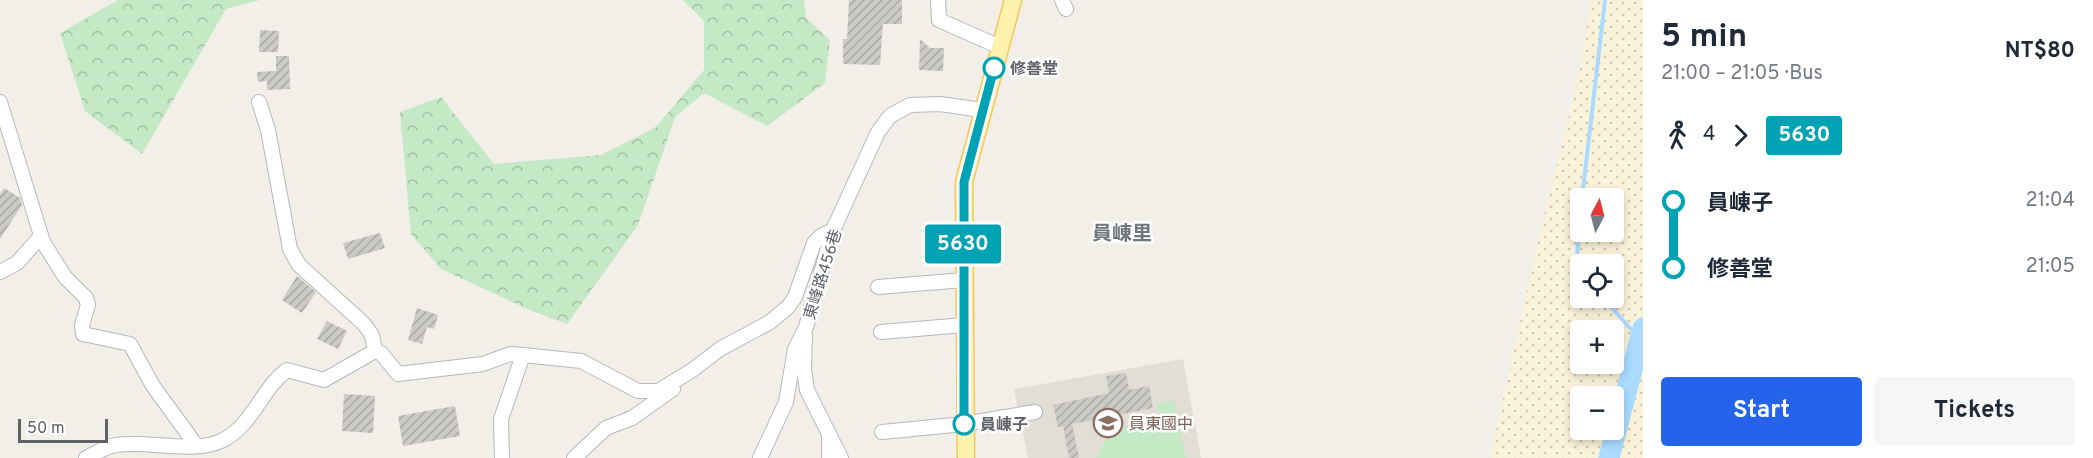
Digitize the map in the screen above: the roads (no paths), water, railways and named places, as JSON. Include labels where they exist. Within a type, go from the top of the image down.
[{"type":"main road","points":[[966,458],[964,182],[1013,0]]},
{"type":"street","points":[[938,0],[939,20],[1000,47]]},
{"type":"street","points":[[0,102],[14,141],[40,236],[53,261],[86,298],[88,305],[82,325],[83,334],[88,337],[130,344],[153,386],[196,445]]},
{"type":"street","points":[[259,102],[268,130],[290,249],[294,258],[364,324],[372,335],[375,351]]},
{"type":"street","name":"東峰路456巷","points":[[760,458],[786,402],[795,349],[806,327],[833,230],[878,132],[890,116],[910,105],[940,104],[982,110]]},
{"type":"street","points":[[573,458],[606,428],[632,418],[665,397],[692,371],[720,349],[770,322],[788,307],[795,297],[814,243],[821,236],[833,230]]},
{"type":"street","points":[[0,272],[17,263],[40,236]]},
{"type":"street","points":[[878,287],[964,280]]},
{"type":"street","points":[[881,332],[964,325]]},
{"type":"street","points":[[806,327],[805,381],[816,411],[841,458]]},
{"type":"street","points":[[86,458],[115,445],[196,445],[219,442],[230,436],[254,413],[276,380],[287,370],[324,380],[375,351],[381,353],[394,371],[405,374],[483,364],[510,354],[581,361],[627,386],[648,393],[658,391],[692,371]]},
{"type":"street","points":[[502,458],[501,419],[523,355]]},
{"type":"street","points":[[882,432],[964,424],[1035,412]]},
{"type":"street","points":[[828,431],[829,458]]},
{"type":"waterway","points":[[1583,188],[1605,0]]},
{"type":"waterway","points":[[1577,254],[1578,242]]},
{"type":"waterway","points":[[1612,308],[1639,338]]},
{"type":"waterway","points":[[1609,458],[1643,328]]},
{"type":"place","name":"修善堂","points":[[994,68]]},
{"type":"place","name":"員東國中","points":[[1108,423]]},
{"type":"place","name":"員崠子","points":[[964,424]]},
{"type":"district","name":"員崠里","points":[[1122,233]]}]
